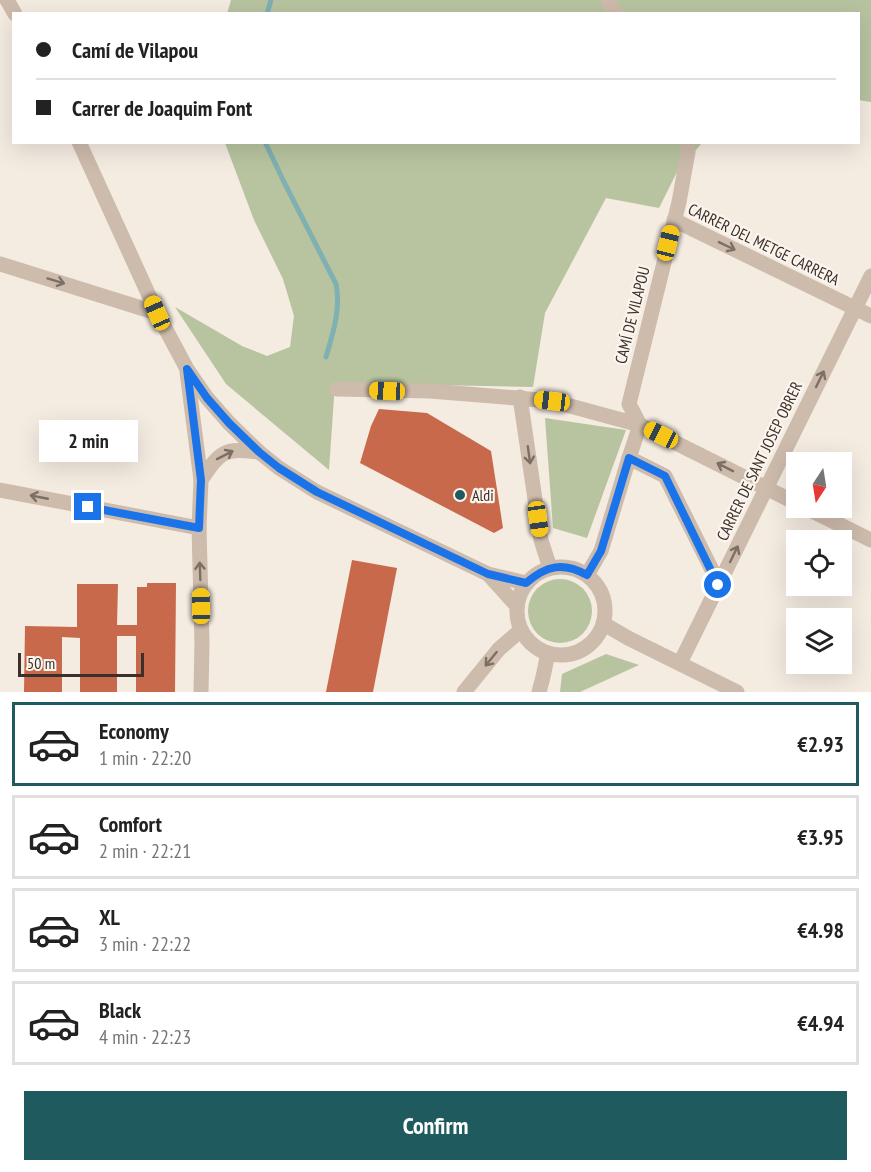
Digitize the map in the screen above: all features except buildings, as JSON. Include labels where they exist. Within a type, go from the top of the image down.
[{"type":"street","points":[[80,144],[157,313],[187,369],[207,398],[229,423],[279,468],[317,492],[488,574],[526,583]]},
{"type":"street","name":"CAMÍ DE VILAPOU","points":[[640,425],[629,404],[679,202],[688,152],[686,144]]},
{"type":"street","name":"CARRER DEL METGE CARRERA","points":[[674,220],[871,316]]},
{"type":"street","points":[[0,264],[157,313]]},
{"type":"street","name":"CARRER DE SANT JOSEP OBRER","points":[[680,663],[871,276]]},
{"type":"street","points":[[187,369],[201,480],[199,528],[201,692]]},
{"type":"street","points":[[337,389],[430,391],[552,401],[640,425],[786,498]]},
{"type":"street","points":[[520,397],[541,540],[550,568]]},
{"type":"street","points":[[587,575],[601,551],[640,425]]},
{"type":"street","points":[[201,480],[222,453],[236,449],[259,452]]},
{"type":"street","points":[[629,458],[665,476],[718,585]]},
{"type":"street","points":[[0,490],[199,528]]},
{"type":"street","points":[[826,518],[871,540]]},
{"type":"street","points":[[562,566],[587,575],[594,581],[603,597],[604,624],[598,635],[590,645],[570,654],[559,655],[540,650],[521,630],[517,614],[520,594],[526,583],[537,574],[562,566]]},
{"type":"street","points":[[488,574],[517,606]]},
{"type":"street","points":[[604,624],[737,692]]},
{"type":"street","points":[[464,692],[499,649],[521,630]]},
{"type":"street","points":[[539,692],[548,653]]},
{"type":"green space","points":[[231,0],[871,0],[871,102],[860,100],[860,12],[228,12]]},
{"type":"green space","points":[[225,144],[701,144],[677,172],[659,208],[606,198],[545,313],[533,387],[335,383],[329,470],[226,384],[175,307],[242,346],[267,356],[290,347],[294,316],[283,279],[254,220]]},
{"type":"green space","points":[[545,418],[626,430],[587,538],[553,528]]},
{"type":"green space","points":[[560,579],[578,585],[586,593],[592,611],[586,629],[578,637],[560,643],[542,637],[534,629],[528,611],[534,593],[542,585]]},
{"type":"green space","points":[[606,654],[639,665],[580,692],[560,692],[562,674]]},
{"type":"waterway","points":[[268,12],[271,0]]},
{"type":"waterway","points":[[266,144],[336,284],[337,312],[326,357]]},
{"type":"place","name":"Aldi","points":[[460,495]]},
{"type":"route","points":[[88,507],[199,528],[201,480],[187,369],[207,398],[259,452],[279,468],[317,492],[488,574],[526,583],[537,574],[562,566],[587,575],[601,551],[629,458],[665,476],[718,585]]}]
